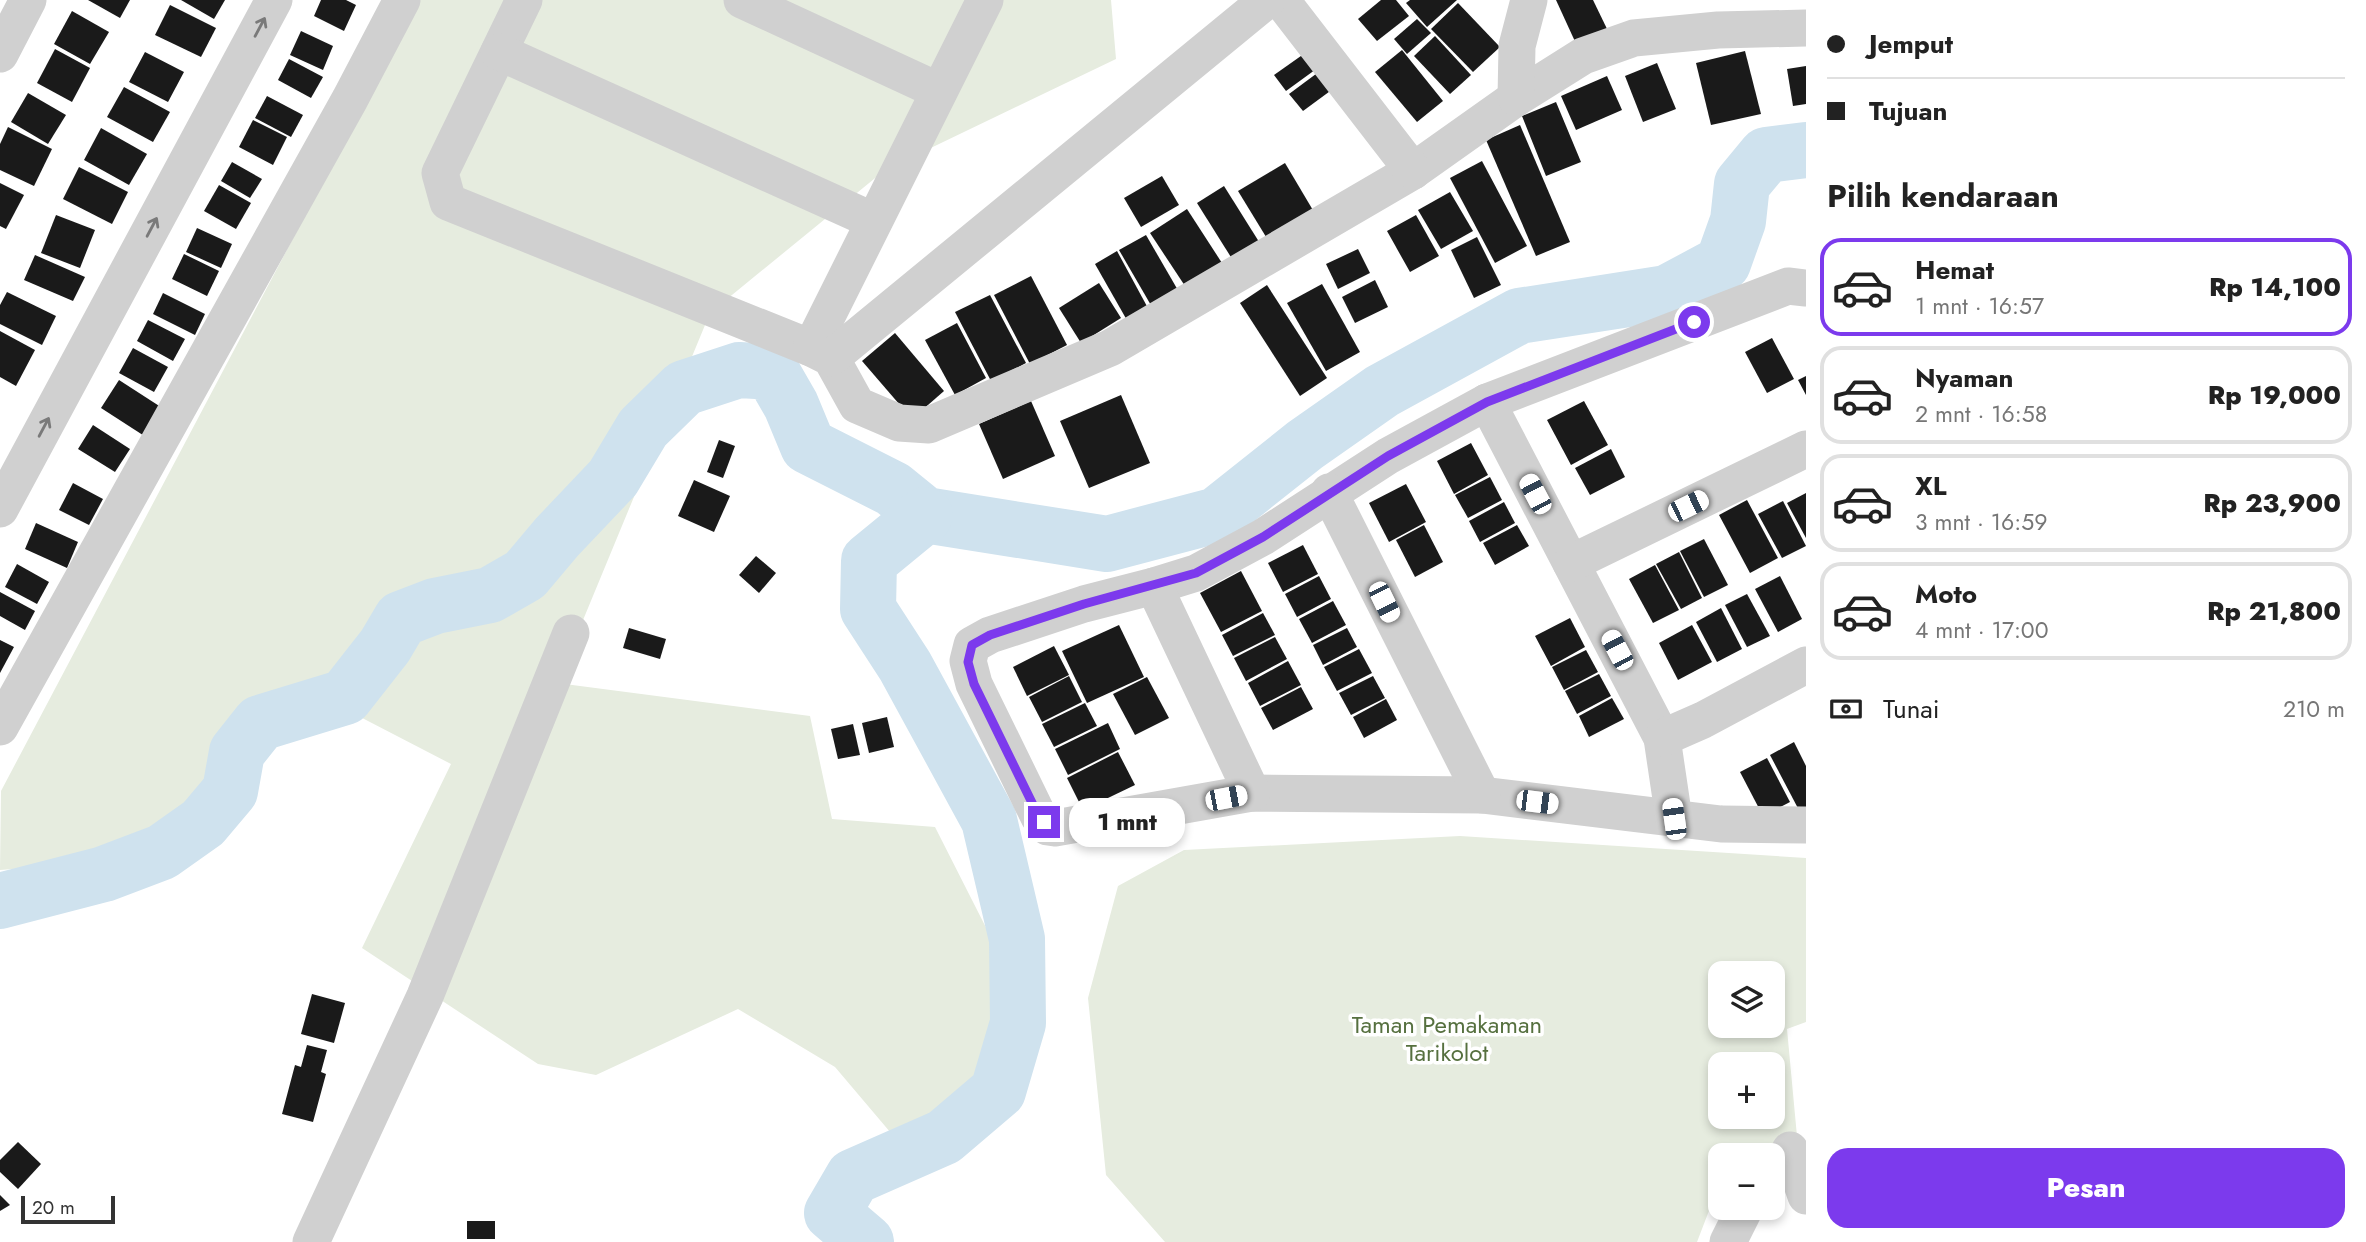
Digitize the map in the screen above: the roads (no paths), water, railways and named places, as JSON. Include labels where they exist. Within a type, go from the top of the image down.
[{"type":"street","points":[[0,54],[28,0]]},
{"type":"street","points":[[0,509],[9,468],[274,0]]},
{"type":"street","points":[[0,727],[350,99],[402,0]]},
{"type":"street","points":[[524,0],[440,173],[448,202],[821,353],[857,405],[899,423],[929,425],[1110,348],[1413,171],[1516,98],[1583,57],[1634,38],[1718,30],[1806,28]]},
{"type":"street","points":[[742,0],[939,91]]},
{"type":"street","points":[[821,353],[874,221],[985,0]]},
{"type":"street","points":[[821,353],[1267,0]]},
{"type":"street","points":[[1281,0],[1413,171]]},
{"type":"street","points":[[1516,98],[1517,46],[1529,0]]},
{"type":"street","points":[[499,52],[874,221]]},
{"type":"street","points":[[1806,288],[1788,286],[1487,402],[1388,456],[1263,537],[1196,573],[1084,604],[990,635],[972,645],[968,662],[974,684],[1039,817],[1048,827],[1066,828],[1252,793],[1482,795],[1721,824],[1806,825]]},
{"type":"street","points":[[1487,402],[1662,738],[1674,819]]},
{"type":"street","points":[[1571,562],[1806,449]]},
{"type":"street","points":[[1329,492],[1482,795]]},
{"type":"street","points":[[1154,586],[1252,793]]},
{"type":"street","points":[[311,1242],[425,996],[571,634]]},
{"type":"street","points":[[1662,738],[1703,720],[1806,666]]},
{"type":"street","points":[[1790,1155],[1806,1196]]},
{"type":"street","points":[[1728,1242],[1739,1220]]},
{"type":"waterway","points":[[0,901],[104,874],[162,852],[203,823],[230,791],[237,752],[260,723],[345,697],[385,646],[401,619],[435,606],[490,595],[525,575],[613,478],[643,428],[684,388],[739,370],[772,372],[791,405],[808,446],[893,489],[925,515],[1107,544],[1217,515],[1305,445],[1382,391],[1519,316],[1667,293],[1723,263],[1738,221],[1742,184],[1766,155],[1806,150]]},
{"type":"waterway","points":[[866,1242],[832,1213],[853,1177],[944,1137],[998,1091],[1018,1023],[1017,939],[989,820],[905,666],[868,609],[869,561],[925,515]]},
{"type":"park label","name":"Taman Pemakaman Tarikolot","points":[[1447,1039]]}]
